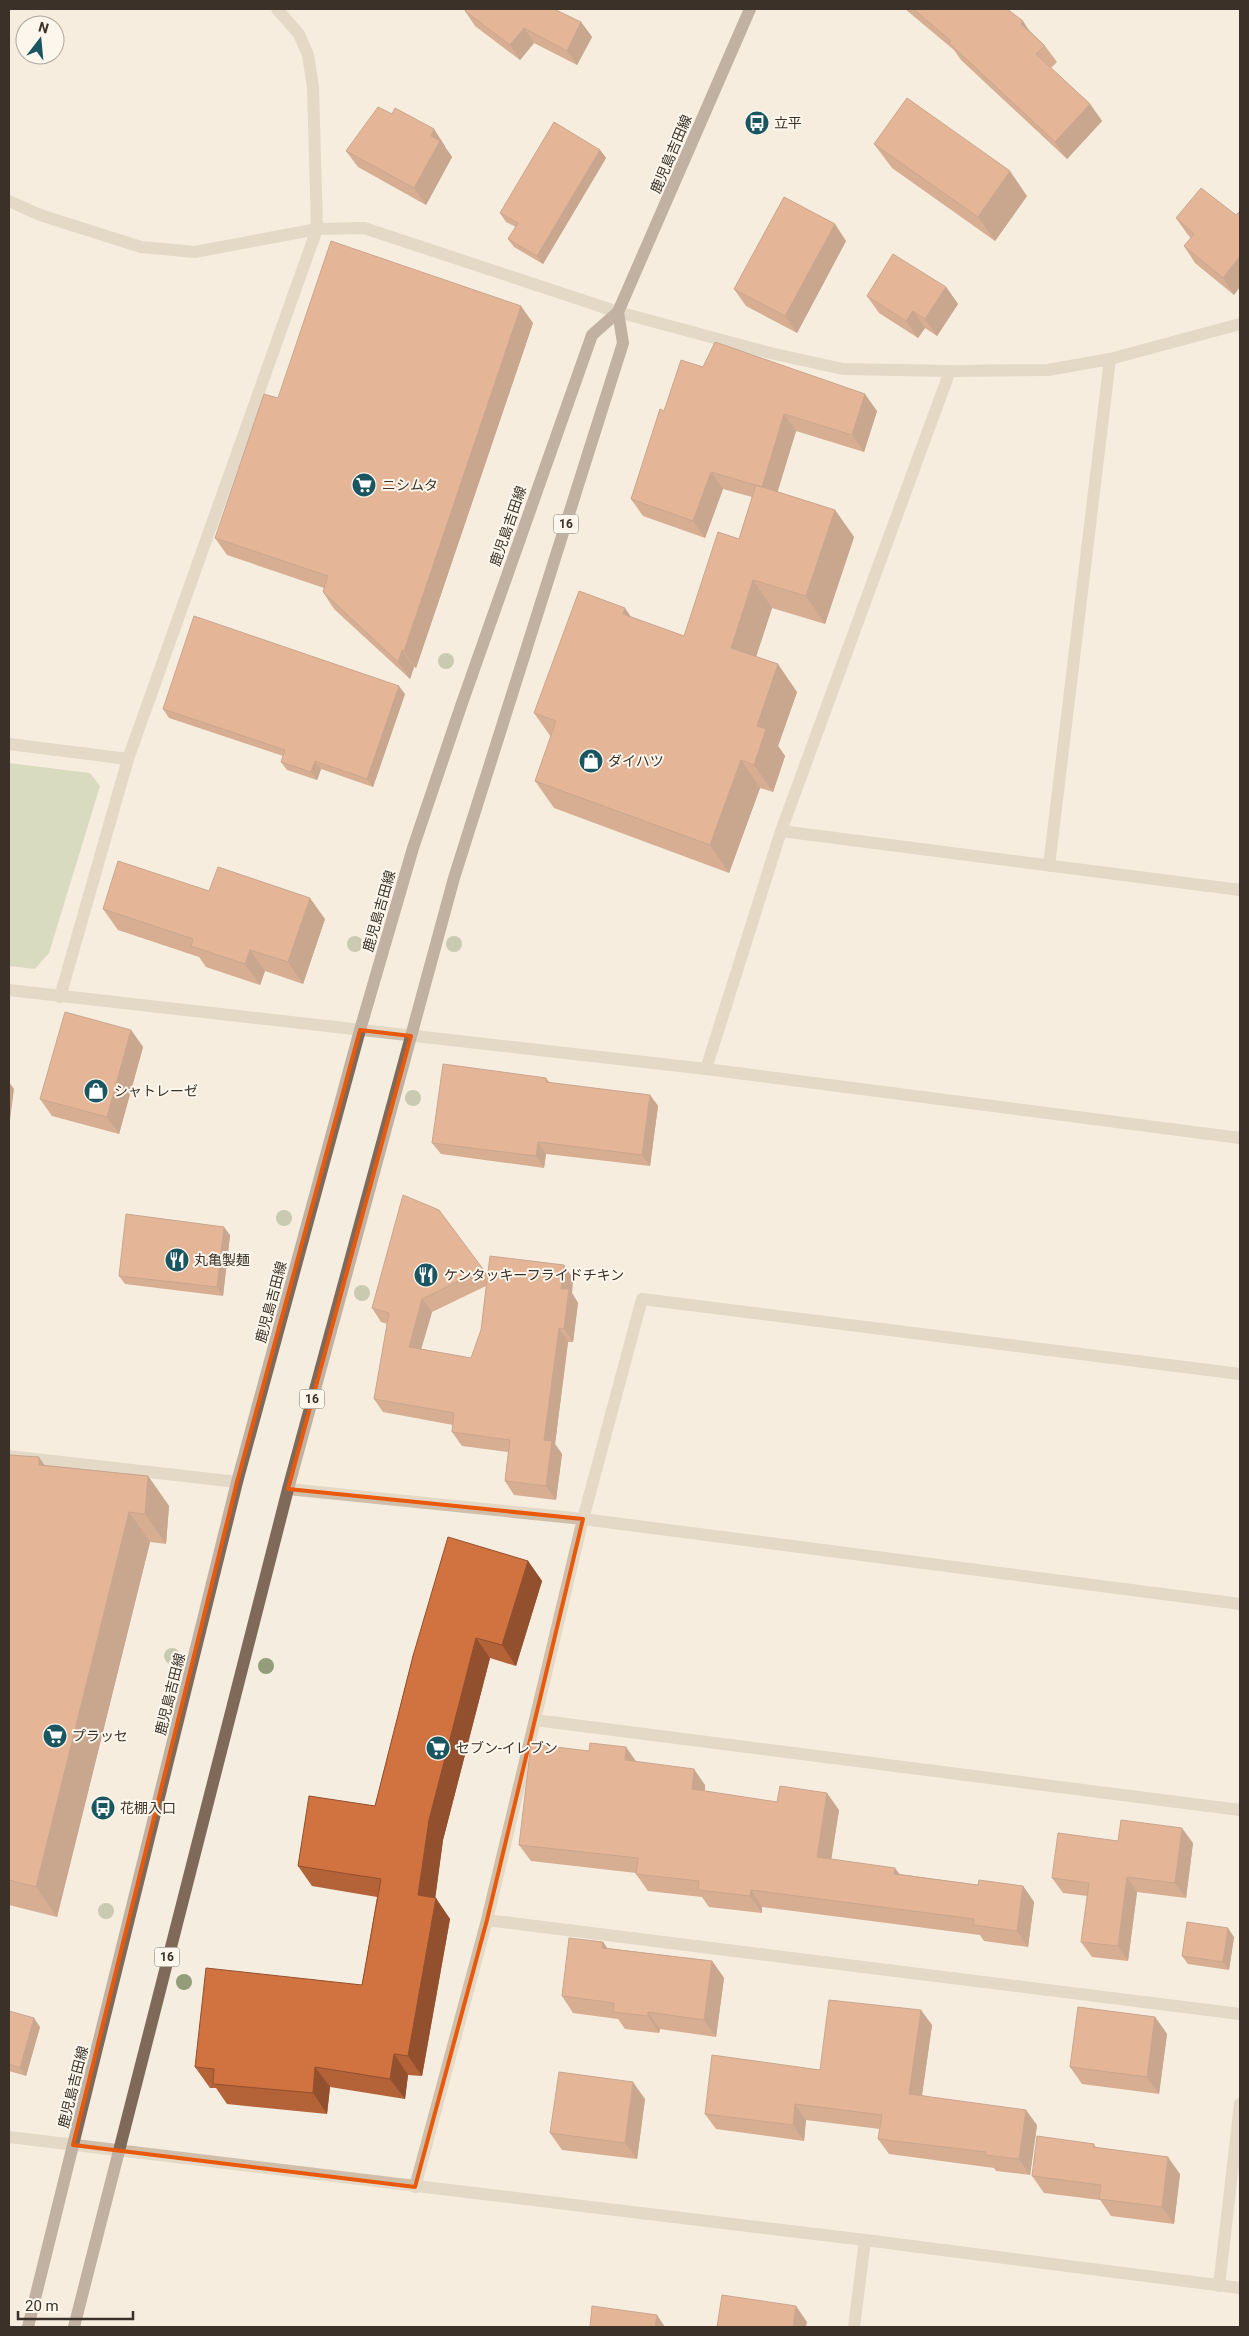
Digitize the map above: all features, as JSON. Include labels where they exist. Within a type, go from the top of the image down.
[{"type":"main road","name":"鹿児島吉田線","points":[[28,2327],[237,1482],[360,1030],[416,839],[592,335],[618,312],[750,9]]},
{"type":"main road","name":"16","points":[[74,2327],[117,2151],[288,1489],[454,878],[623,343],[618,312]]},
{"type":"street","points":[[60,997],[128,759],[317,229],[313,87],[308,56],[299,34],[277,9]]},
{"type":"street","points":[[9,201],[40,215],[141,247],[195,252],[317,229],[364,228],[618,312],[770,353],[843,369],[1048,370],[1110,359],[1240,324]]},
{"type":"street","points":[[1049,866],[1110,359]]},
{"type":"street","points":[[706,1069],[781,831],[950,371]]},
{"type":"street","points":[[9,744],[128,759]]},
{"type":"street","points":[[781,831],[1240,890]]},
{"type":"street","points":[[9,990],[706,1069],[1240,1138]]},
{"type":"street","points":[[415,2187],[487,1920],[584,1519],[642,1299],[1240,1374]]},
{"type":"street","points":[[9,1456],[237,1482]]},
{"type":"street","points":[[288,1489],[584,1519],[1240,1604]]},
{"type":"street","points":[[535,1720],[1240,1810]]},
{"type":"street","points":[[487,1920],[1240,2014]]},
{"type":"street","points":[[1219,2286],[1240,2104]]},
{"type":"street","points":[[9,2137],[865,2240],[1240,2288]]},
{"type":"street","points":[[854,2327],[865,2240]]},
{"type":"highlighted area","points":[[360,1030],[411,1036],[288,1489],[583,1519],[487,1920],[415,2187],[73,2145],[237,1482]]},
{"type":"green space","points":[[9,763],[90,773],[100,786],[49,953],[35,969],[9,966]]},
{"type":"building","points":[[466,9],[554,9],[581,22],[567,51],[524,28],[510,45],[465,11]]},
{"type":"building","points":[[913,9],[1007,9],[1023,21],[1021,24],[1045,46],[1036,54],[1090,104],[1055,142],[949,43],[951,41]]},
{"type":"building","points":[[907,98],[1010,171],[978,217],[874,144]]},
{"type":"building","points":[[378,107],[392,114],[395,108],[434,129],[431,136],[440,141],[414,188],[346,151]]},
{"type":"building","points":[[554,122],[600,150],[537,256],[508,239],[518,223],[500,213]]},
{"type":"building","points":[[1201,188],[1236,215],[1240,211],[1240,256],[1223,278],[1184,246],[1194,234],[1176,218]]},
{"type":"building","points":[[784,197],[835,224],[785,316],[734,289]]},
{"type":"building","name":"ニシムタ","points":[[331,241],[521,306],[404,651],[402,650],[398,662],[323,592],[328,576],[215,538],[264,394],[278,398]]},
{"type":"building","points":[[893,254],[946,287],[925,319],[913,311],[906,321],[867,296]]},
{"type":"building","points":[[715,342],[865,394],[852,435],[784,414],[762,487],[711,472],[693,521],[631,499],[660,409],[664,411],[681,360],[703,367]]},
{"type":"building","points":[[756,485],[835,510],[806,596],[753,580],[731,648],[778,664],[757,726],[766,729],[754,765],[741,760],[710,845],[535,781],[556,721],[534,713],[579,591],[625,608],[623,614],[684,636],[718,532],[739,539]]},
{"type":"building","points":[[194,616],[399,686],[367,779],[315,761],[311,772],[281,762],[285,750],[163,709]]},
{"type":"building","points":[[118,861],[209,891],[218,867],[310,898],[288,962],[250,950],[245,964],[191,946],[193,939],[103,909]]},
{"type":"building","points":[[65,1012],[131,1030],[107,1117],[40,1099]]},
{"type":"building","points":[[443,1064],[546,1078],[546,1082],[650,1095],[642,1155],[538,1142],[536,1156],[432,1143]]},
{"type":"building","points":[[403,1195],[439,1210],[483,1269],[422,1299],[409,1347],[471,1358],[481,1330],[490,1256],[564,1265],[561,1289],[569,1289],[564,1329],[559,1328],[544,1440],[552,1441],[546,1486],[505,1481],[510,1440],[452,1432],[454,1413],[374,1399],[389,1313],[372,1308]]},
{"type":"building","name":"丸亀製麺","points":[[126,1214],[224,1227],[217,1287],[119,1276]]},
{"type":"building","name":"プラッセ","points":[[9,1455],[39,1457],[39,1465],[148,1476],[145,1514],[129,1512],[36,1887],[9,1880]]},
{"type":"building","points":[[448,1537],[528,1561],[502,1645],[476,1638],[429,1820],[418,1895],[436,1898],[408,2056],[394,2054],[390,2079],[315,2067],[313,2093],[213,2084],[214,2069],[195,2067],[206,1968],[362,1985],[381,1879],[298,1866],[309,1796],[375,1806],[413,1656]]},
{"type":"building","points":[[590,1743],[626,1747],[625,1760],[694,1769],[692,1789],[777,1802],[780,1786],[827,1793],[817,1857],[895,1868],[894,1874],[978,1885],[979,1880],[1023,1886],[1017,1931],[973,1925],[974,1919],[751,1890],[750,1896],[698,1890],[699,1881],[636,1874],[638,1858],[519,1845],[531,1744],[589,1751]]},
{"type":"building","points":[[1121,1820],[1182,1828],[1175,1883],[1127,1877],[1118,1946],[1081,1942],[1089,1883],[1052,1878],[1058,1833],[1118,1841]]},
{"type":"building","points":[[1187,1922],[1228,1928],[1223,1962],[1182,1956]]},
{"type":"building","points":[[569,1938],[603,1942],[602,1948],[712,1961],[704,2020],[648,2012],[648,2016],[613,2012],[614,2003],[562,1996]]},
{"type":"building","points":[[829,2000],[921,2010],[909,2094],[1026,2110],[1019,2159],[985,2155],[986,2152],[878,2139],[882,2115],[795,2104],[793,2125],[705,2114],[712,2055],[820,2070]]},
{"type":"building","points":[[1078,2007],[1155,2017],[1147,2077],[1070,2067]]},
{"type":"building","points":[[9,2011],[34,2018],[20,2068],[9,2064]]},
{"type":"building","points":[[559,2072],[633,2082],[625,2143],[550,2133]]},
{"type":"building","points":[[1037,2136],[1094,2144],[1093,2147],[1168,2157],[1162,2207],[1099,2199],[1101,2185],[1032,2176]]},
{"type":"building","points":[[722,2295],[796,2306],[793,2327],[717,2327]]},
{"type":"building","points":[[592,2306],[657,2315],[655,2327],[590,2327]]},
{"type":"place","name":"立平","points":[[757,123]]},
{"type":"place","name":"ニシムタ","points":[[364,485]]},
{"type":"place","name":"ダイハツ","points":[[591,761]]},
{"type":"place","name":"シャトレーゼ","points":[[96,1091]]},
{"type":"place","name":"丸亀製麺","points":[[177,1260]]},
{"type":"place","name":"ケンタッキーフライドチキン","points":[[426,1275]]},
{"type":"place","name":"プラッセ","points":[[55,1736]]},
{"type":"place","name":"セブン-イレブン","points":[[438,1748]]},
{"type":"place","name":"花棚入口","points":[[103,1808]]}]
